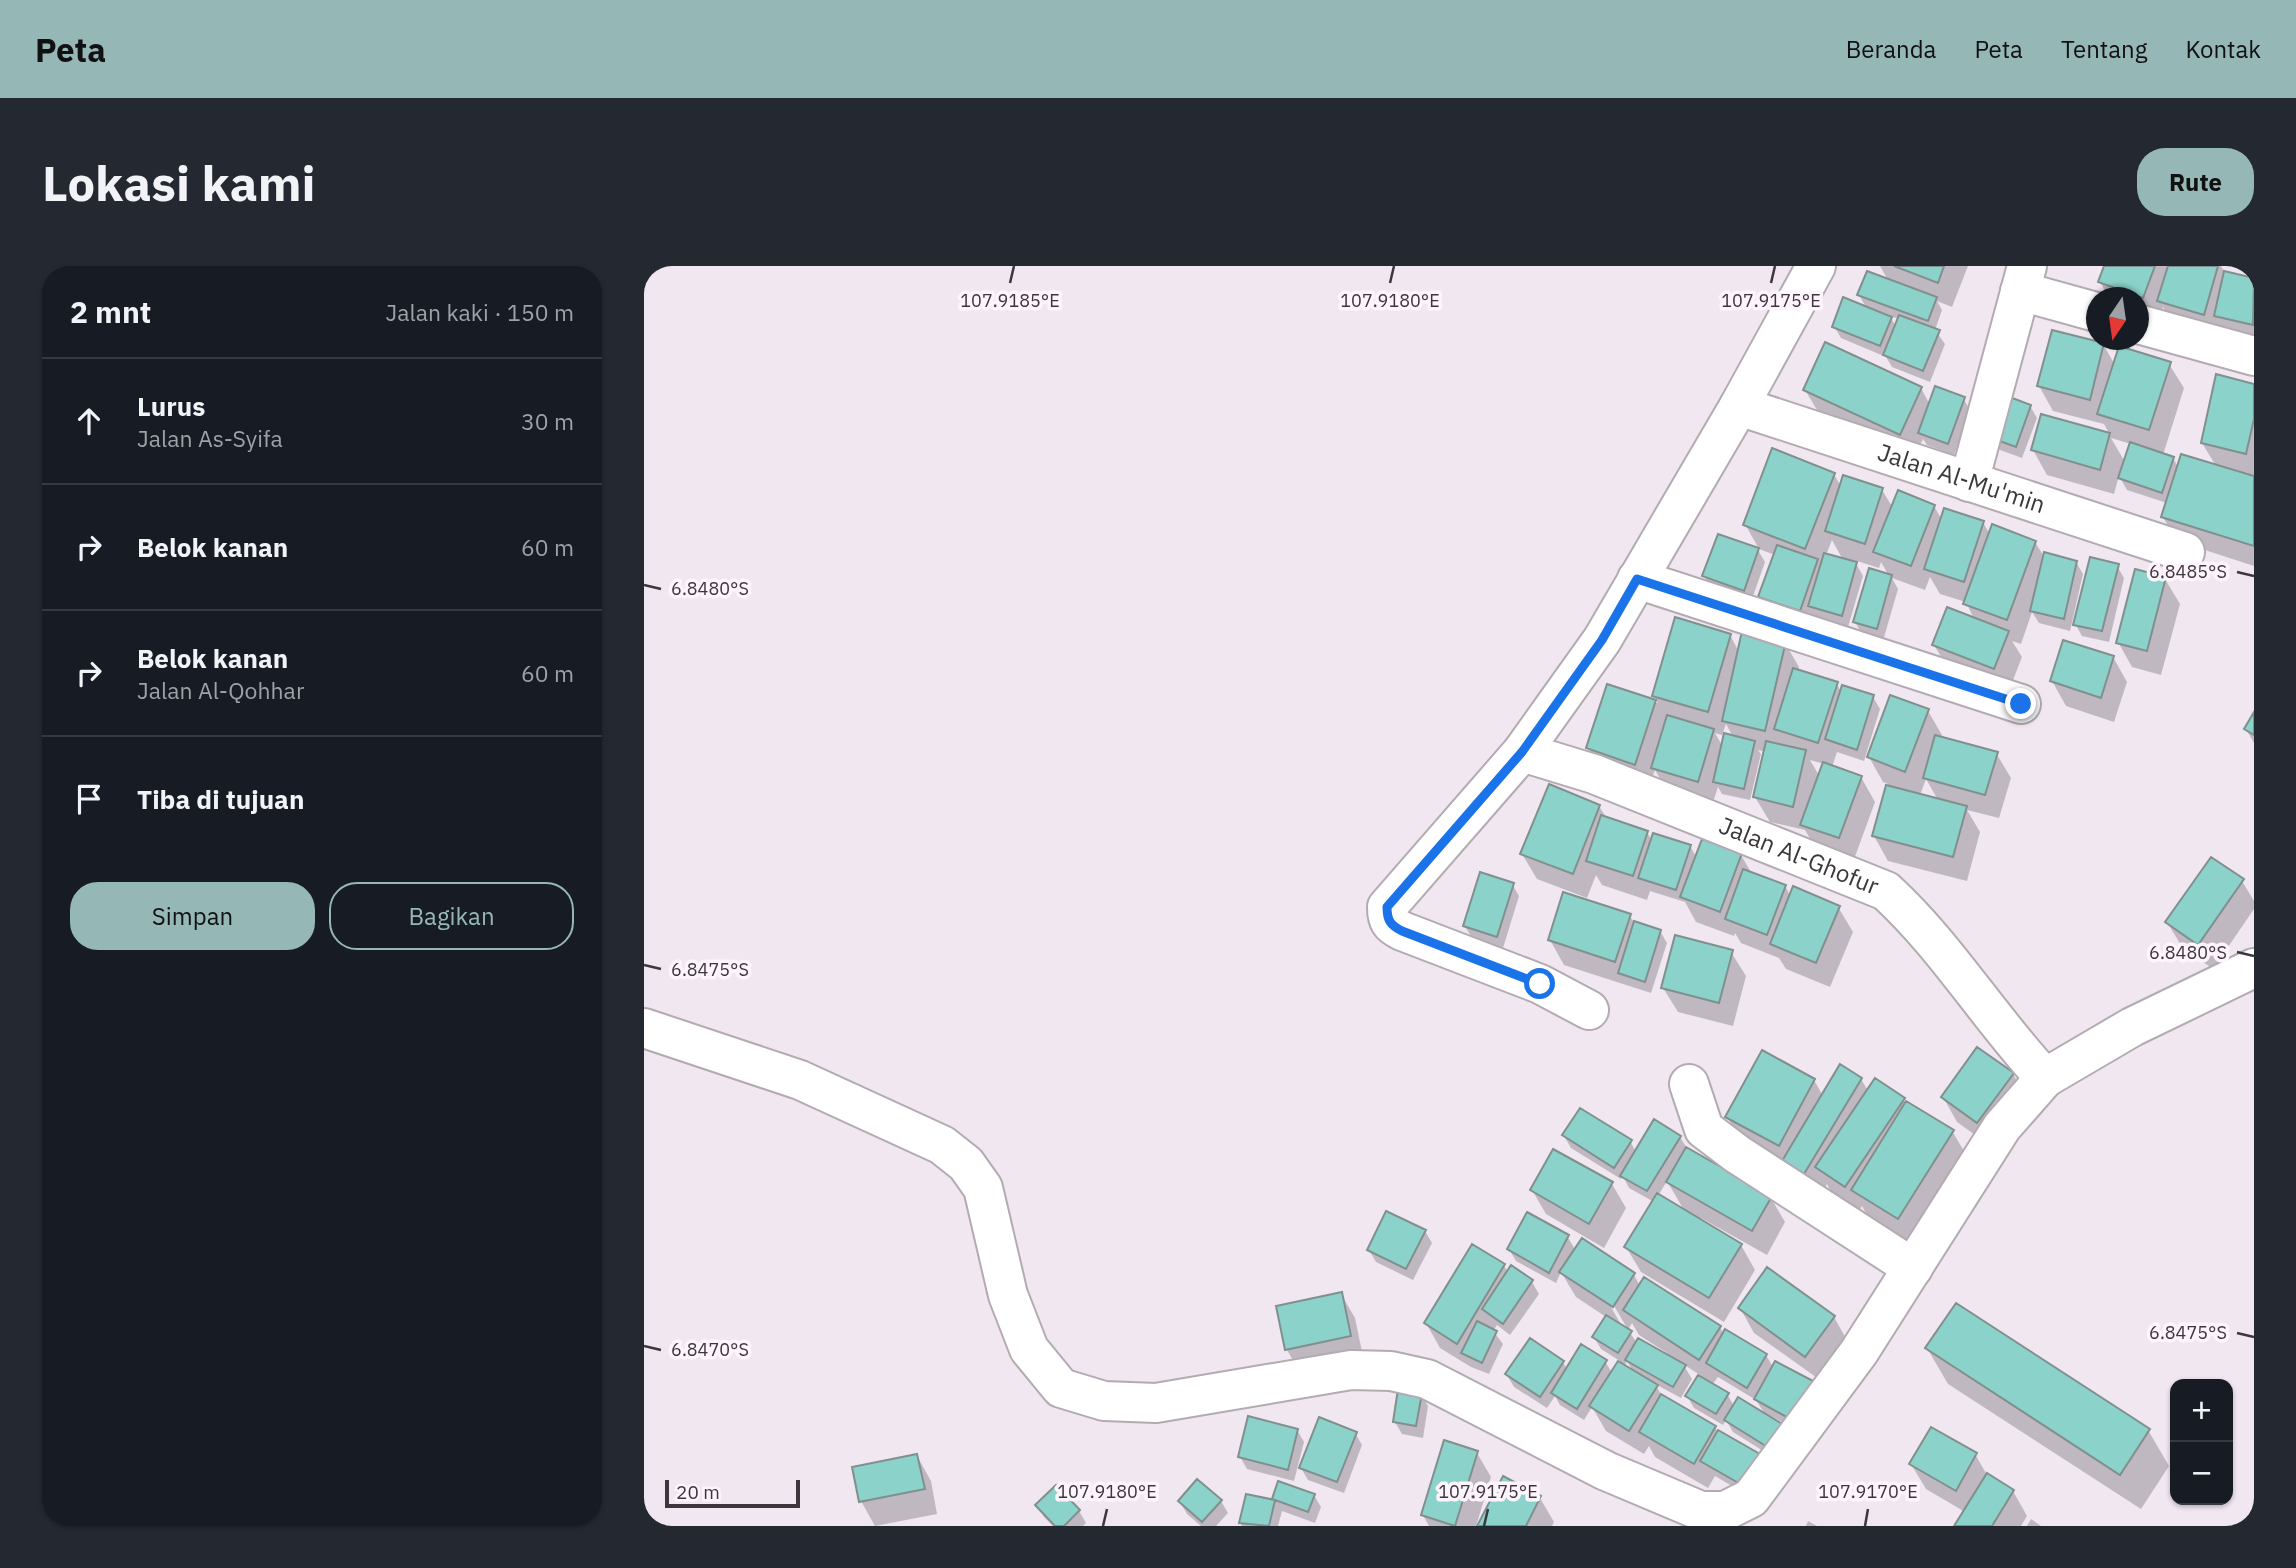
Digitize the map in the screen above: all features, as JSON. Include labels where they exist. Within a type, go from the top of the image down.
[{"type":"street","points":[[1589,1010],[1540,984],[1495,969],[1391,925],[1387,917],[1387,907],[1522,752],[1602,640],[1739,406],[1816,266]]},
{"type":"street","points":[[1969,482],[2024,278],[2086,307]]},
{"type":"street","points":[[2149,327],[2254,356]]},
{"type":"street","name":"Jalan Al-Mu'min","points":[[1739,406],[2185,552]]},
{"type":"street","points":[[1637,579],[2021,704]]},
{"type":"street","name":"Jalan Al-Ghofur","points":[[1522,752],[1594,774],[1886,891],[1908,912],[2019,1050],[2045,1078]]},
{"type":"street","points":[[644,1028],[800,1080],[942,1145],[966,1164],[983,1188],[1008,1295],[1029,1349],[1061,1388],[1104,1401],[1156,1403],[1351,1370],[1391,1371],[1427,1379],[1606,1471],[1701,1511],[1725,1511],[1751,1498],[1859,1352],[2002,1127],[2045,1078],[2132,1027],[2254,968]]},
{"type":"street","points":[[1689,1084],[1704,1129],[1737,1154],[1913,1268]]},
{"type":"building","points":[[1894,266],[1944,266],[1938,283]]},
{"type":"building","points":[[2104,266],[2155,266],[2147,287],[2112,287],[2098,282]]},
{"type":"building","points":[[2168,266],[2218,266],[2204,315],[2157,301]]},
{"type":"building","points":[[1867,271],[1937,297],[1928,321],[1857,295]]},
{"type":"building","points":[[2224,271],[2254,278],[2253,325],[2214,316]]},
{"type":"building","points":[[1843,297],[1892,317],[1880,346],[1832,327]]},
{"type":"building","points":[[1899,315],[1940,330],[1923,371],[1883,355]]},
{"type":"building","points":[[2052,330],[2086,338],[2086,350],[2102,350],[2090,400],[2037,386]]},
{"type":"building","points":[[1825,342],[1922,387],[1900,435],[1803,390]]},
{"type":"building","points":[[2118,350],[2132,350],[2171,362],[2149,430],[2097,414]]},
{"type":"building","points":[[2216,374],[2254,384],[2254,419],[2246,454],[2201,443]]},
{"type":"building","points":[[1935,386],[1965,397],[1948,444],[1918,433]]},
{"type":"building","points":[[1999,393],[2031,405],[2016,447],[1983,435]]},
{"type":"building","points":[[2041,414],[2110,433],[2100,470],[2031,450]]},
{"type":"building","points":[[2130,442],[2174,457],[2162,493],[2118,478]]},
{"type":"building","points":[[1772,448],[1835,473],[1805,549],[1743,525]]},
{"type":"building","points":[[2181,454],[2254,476],[2254,546],[2161,517]]},
{"type":"building","points":[[1843,475],[1883,488],[1865,544],[1825,531]]},
{"type":"building","points":[[1898,490],[1935,505],[1911,566],[1873,552]]},
{"type":"building","points":[[1944,508],[1984,521],[1964,582],[1924,569]]},
{"type":"building","points":[[1992,524],[2036,541],[2007,620],[1963,604]]},
{"type":"building","points":[[1718,534],[1759,548],[1744,591],[1702,576]]},
{"type":"building","points":[[1777,545],[1818,559],[1800,611],[1758,597]]},
{"type":"building","points":[[2044,552],[2077,561],[2064,619],[2030,611]]},
{"type":"building","points":[[1824,553],[1857,562],[1842,616],[1808,606]]},
{"type":"building","points":[[2090,557],[2119,564],[2102,631],[2073,625]]},
{"type":"building","points":[[1869,568],[1892,575],[1877,629],[1853,622]]},
{"type":"building","points":[[2135,569],[2166,577],[2147,651],[2116,643]]},
{"type":"building","points":[[1947,607],[2009,631],[1994,669],[1932,645]]},
{"type":"building","points":[[1675,617],[1731,634],[1708,712],[1652,696]]},
{"type":"building","points":[[1742,631],[1786,641],[1765,731],[1722,721]]},
{"type":"building","points":[[2063,640],[2114,656],[2101,698],[2050,681]]},
{"type":"building","points":[[1793,668],[1838,682],[1818,743],[1774,729]]},
{"type":"building","points":[[1607,684],[1656,700],[1635,765],[1586,748]]},
{"type":"building","points":[[1842,685],[1874,695],[1857,750],[1825,739]]},
{"type":"building","points":[[1890,695],[1929,709],[1905,772],[1867,757]]},
{"type":"building","points":[[2254,712],[2254,735],[2244,729]]},
{"type":"building","points":[[1667,715],[1714,729],[1698,782],[1651,768]]},
{"type":"building","points":[[1724,733],[1755,741],[1744,789],[1713,782]]},
{"type":"building","points":[[1935,735],[1998,752],[1985,795],[1923,778]]},
{"type":"building","points":[[1766,741],[1806,750],[1793,807],[1753,797]]},
{"type":"building","points":[[1823,762],[1862,776],[1839,838],[1800,825]]},
{"type":"building","points":[[1549,784],[1600,805],[1573,874],[1520,854]]},
{"type":"building","points":[[1886,785],[1967,806],[1953,857],[1872,836]]},
{"type":"building","points":[[1601,815],[1648,831],[1633,876],[1586,861]]},
{"type":"building","points":[[1653,833],[1691,845],[1676,890],[1638,878]]},
{"type":"building","points":[[1702,839],[1742,853],[1720,912],[1680,897]]},
{"type":"building","points":[[2211,857],[2244,879],[2198,945],[2165,922]]},
{"type":"building","points":[[1743,869],[1786,885],[1767,935],[1725,919]]},
{"type":"building","points":[[1480,872],[1514,883],[1497,937],[1463,926]]},
{"type":"building","points":[[1793,886],[1840,906],[1816,963],[1770,944]]},
{"type":"building","points":[[1563,892],[1631,914],[1615,962],[1548,940]]},
{"type":"building","points":[[1634,921],[1661,930],[1645,982],[1618,973]]},
{"type":"building","points":[[1675,935],[1733,950],[1719,1003],[1661,988]]},
{"type":"building","points":[[1977,1047],[2014,1073],[1977,1123],[1941,1097]]},
{"type":"building","points":[[1762,1050],[1815,1079],[1779,1146],[1725,1117]]},
{"type":"building","points":[[1840,1064],[1862,1078],[1801,1179],[1779,1166]]},
{"type":"building","points":[[1875,1078],[1905,1098],[1845,1187],[1815,1167]]},
{"type":"building","points":[[1906,1101],[1954,1130],[1898,1219],[1851,1190]]},
{"type":"building","points":[[1580,1108],[1632,1140],[1614,1168],[1562,1135]]},
{"type":"building","points":[[1654,1119],[1681,1136],[1647,1191],[1620,1176]]},
{"type":"building","points":[[1686,1147],[1772,1196],[1752,1231],[1666,1182]]},
{"type":"building","points":[[1553,1149],[1613,1182],[1589,1224],[1530,1190]]},
{"type":"building","points":[[1657,1193],[1742,1244],[1709,1298],[1624,1247]]},
{"type":"building","points":[[1386,1211],[1426,1230],[1406,1269],[1367,1250]]},
{"type":"building","points":[[1527,1212],[1569,1235],[1549,1273],[1507,1249]]},
{"type":"building","points":[[1582,1238],[1635,1273],[1613,1307],[1559,1272]]},
{"type":"building","points":[[1472,1244],[1505,1264],[1457,1344],[1424,1323]]},
{"type":"building","points":[[1511,1265],[1533,1280],[1503,1324],[1482,1309]]},
{"type":"building","points":[[1767,1267],[1835,1316],[1805,1357],[1738,1308]]},
{"type":"building","points":[[1644,1277],[1721,1326],[1699,1360],[1623,1310]]},
{"type":"building","points":[[1342,1292],[1351,1336],[1285,1350],[1276,1306]]},
{"type":"building","points":[[1956,1303],[2150,1429],[2120,1475],[1925,1348]]},
{"type":"building","points":[[1606,1315],[1632,1331],[1618,1353],[1592,1337]]},
{"type":"building","points":[[1477,1321],[1497,1331],[1482,1363],[1461,1353]]},
{"type":"building","points":[[1725,1329],[1767,1354],[1747,1388],[1706,1363]]},
{"type":"building","points":[[1530,1338],[1564,1361],[1540,1397],[1505,1374]]},
{"type":"building","points":[[1638,1338],[1686,1365],[1673,1387],[1625,1360]]},
{"type":"building","points":[[1581,1344],[1607,1360],[1577,1409],[1551,1393]]},
{"type":"building","points":[[1618,1361],[1658,1385],[1629,1431],[1589,1406]]},
{"type":"building","points":[[1775,1361],[1813,1381],[1792,1420],[1754,1399]]},
{"type":"building","points":[[1698,1375],[1729,1393],[1716,1414],[1685,1396]]},
{"type":"building","points":[[1398,1389],[1422,1393],[1416,1426],[1393,1422]]},
{"type":"building","points":[[1661,1394],[1716,1426],[1694,1464],[1639,1432]]},
{"type":"building","points":[[1738,1397],[1784,1425],[1769,1448],[1724,1420]]},
{"type":"building","points":[[1248,1416],[1298,1429],[1288,1470],[1238,1457]]},
{"type":"building","points":[[1319,1417],[1357,1432],[1337,1482],[1299,1468]]},
{"type":"building","points":[[1931,1427],[1977,1453],[1956,1491],[1909,1464]]},
{"type":"building","points":[[1718,1430],[1760,1454],[1742,1485],[1700,1461]]},
{"type":"building","points":[[1444,1440],[1478,1451],[1455,1526],[1421,1515]]},
{"type":"building","points":[[917,1454],[925,1489],[859,1502],[852,1467]]},
{"type":"building","points":[[1987,1473],[2014,1490],[1992,1526],[1954,1526]]},
{"type":"building","points":[[1503,1476],[1541,1496],[1526,1526],[1477,1526]]},
{"type":"building","points":[[1197,1479],[1222,1500],[1202,1522],[1178,1501]]},
{"type":"building","points":[[1278,1481],[1315,1494],[1308,1512],[1272,1499]]},
{"type":"building","points":[[1056,1485],[1080,1510],[1064,1526],[1055,1526],[1035,1505]]},
{"type":"building","points":[[1246,1494],[1275,1500],[1269,1526],[1239,1523]]},
{"type":"route","points":[[1540,984],[1495,969],[1402,931],[1391,925],[1387,917],[1387,907],[1522,752],[1602,640],[1637,579],[2021,704]]}]
